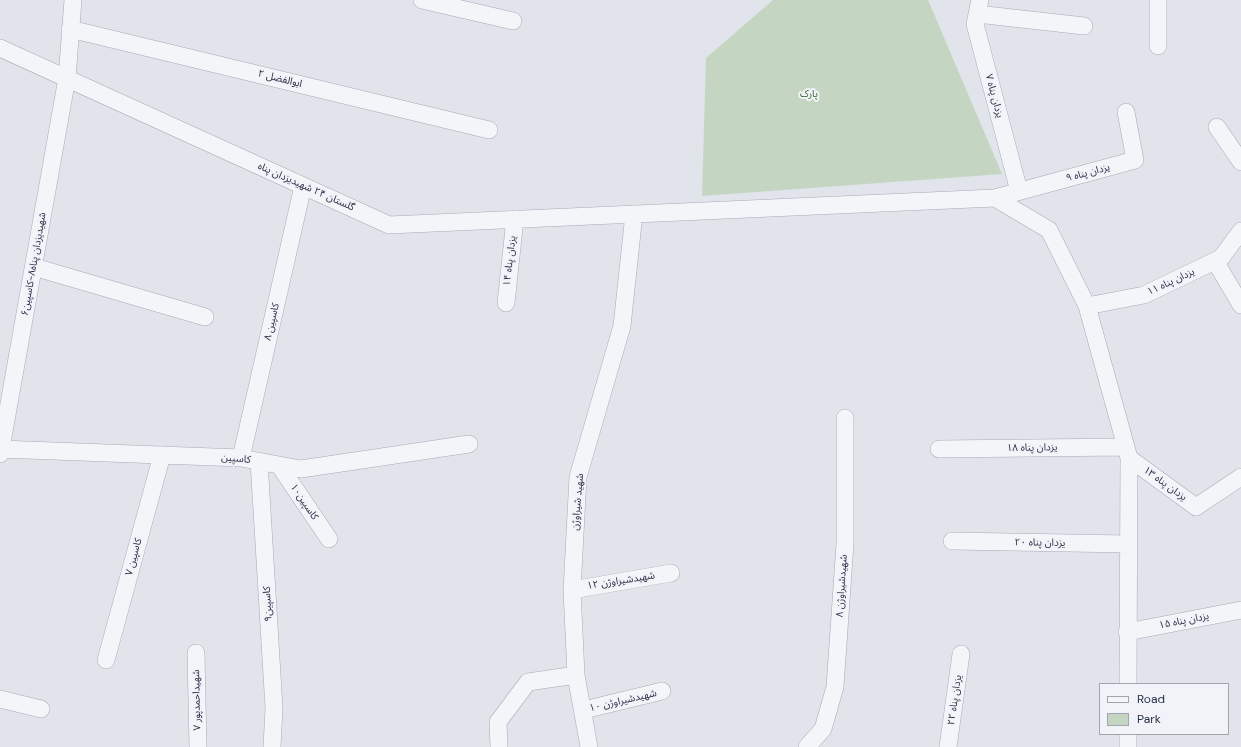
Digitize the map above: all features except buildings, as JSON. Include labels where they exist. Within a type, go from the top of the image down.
[{"type":"street","name":"شهیدیزدان پناه۸-کاسپین۶","points":[[0,451],[34,266],[66,78],[72,0]]},
{"type":"street","points":[[422,0],[513,20]]},
{"type":"street","points":[[1158,0],[1158,46]]},
{"type":"street","points":[[979,7],[1084,26]]},
{"type":"street","name":"یزدان پناه ۷","points":[[979,7],[975,24],[1019,191]]},
{"type":"street","name":"ابوالفضل ۲","points":[[70,29],[489,130]]},
{"type":"street","name":"گلستان ۲۴ شهیدیزدان پناه","points":[[0,48],[389,225],[995,198]]},
{"type":"street","name":"یزدان پناه ۹","points":[[995,198],[1135,160],[1126,112]]},
{"type":"street","points":[[1217,127],[1241,162]]},
{"type":"street","name":"کاسپین ۸","points":[[241,458],[303,186]]},
{"type":"street","points":[[995,198],[1049,230],[1086,306],[1127,452],[1128,683]]},
{"type":"street","name":"شهید شیراوژن","points":[[589,747],[584,710],[576,675],[572,590],[578,477],[622,326],[634,214]]},
{"type":"street","name":"یزدان پناه ۱۴","points":[[506,303],[515,219]]},
{"type":"street","name":"یزدان پناه ۱۱","points":[[1086,306],[1144,295],[1215,261],[1221,258],[1241,231]]},
{"type":"street","points":[[1215,261],[1241,305]]},
{"type":"street","points":[[34,266],[206,317]]},
{"type":"street","name":"شهیدشیراوژن ۸","points":[[807,747],[823,728],[835,687],[845,544],[845,418]]},
{"type":"street","name":"کاسپین","points":[[0,451],[241,458],[301,469],[469,444]]},
{"type":"street","name":"یزدان پناه ۱۸","points":[[939,449],[1127,452]]},
{"type":"street","name":"یزدان پناه ۱۳","points":[[1127,452],[1196,507],[1241,477]]},
{"type":"street","name":"کاسپین ۷","points":[[106,660],[162,455]]},
{"type":"street","name":"کاسپین۹","points":[[259,461],[274,708],[272,747]]},
{"type":"street","name":"کاسپین۱۰","points":[[279,465],[329,539]]},
{"type":"street","name":"یزدان پناه ۲۰","points":[[952,541],[1128,544]]},
{"type":"street","name":"شهیدشیراوژن ۱۲","points":[[572,590],[671,574]]},
{"type":"street","name":"یزدان پناه ۱۵","points":[[1127,632],[1241,610]]},
{"type":"street","name":"شهیداحمدپور ۷","points":[[196,653],[198,747]]},
{"type":"street","name":"یزدان پناه ۲۲","points":[[948,747],[962,654]]},
{"type":"street","points":[[499,747],[498,722],[528,682],[576,675]]},
{"type":"street","name":"شهیدشیراوژن ۱۰","points":[[584,710],[662,691]]},
{"type":"street","points":[[0,699],[41,709]]},
{"type":"street","points":[[1128,735],[1128,747]]},
{"type":"green space","name":"پارک","points":[[773,0],[928,0],[1002,174],[702,196],[706,58]]}]
